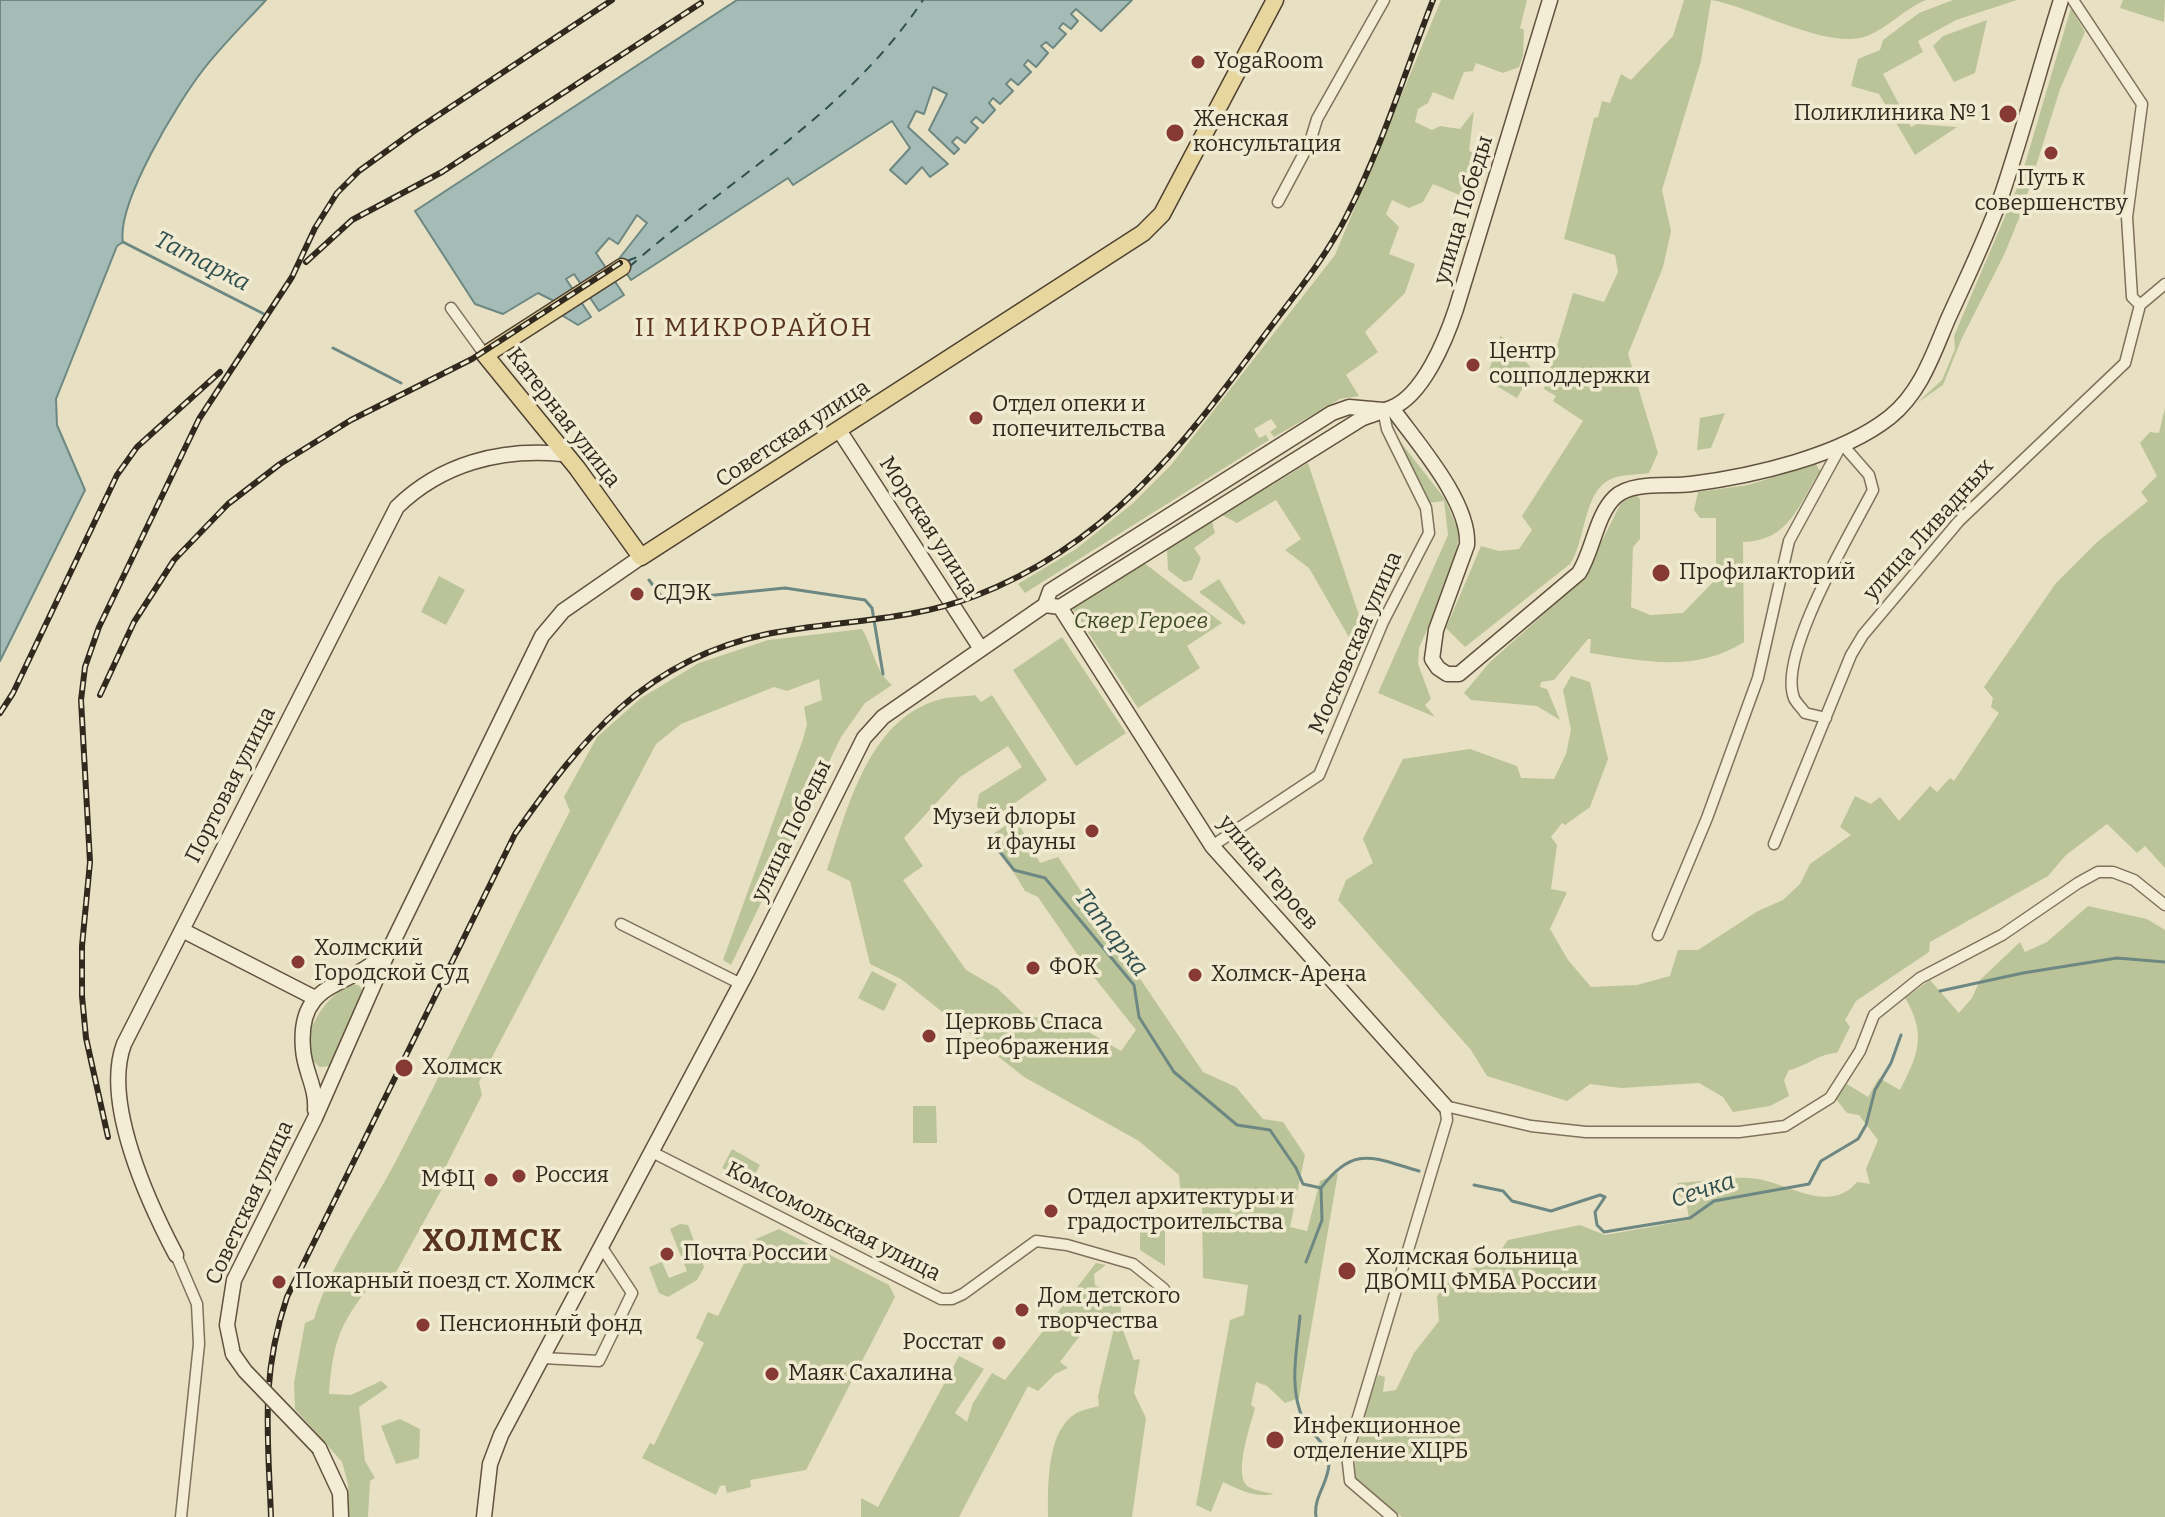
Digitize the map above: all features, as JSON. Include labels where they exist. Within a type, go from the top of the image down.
[{"type":"main road","name":"Советская улица","points":[[341,1517],[340,1493],[319,1448],[245,1371],[233,1354],[227,1325],[234,1280],[315,1118],[389,950],[542,636],[563,611],[641,557],[1143,233],[1162,214],[1275,0]]},
{"type":"main road","name":"улица Победы","points":[[484,1517],[490,1464],[501,1435],[741,984],[864,738],[883,717],[981,649],[1052,606],[1050,591],[1332,413],[1349,407],[1388,409],[1421,381],[1449,329],[1550,0]]},
{"type":"main road","points":[[1388,409],[1456,502],[1468,532],[1467,545],[1432,648],[1432,659],[1447,674],[1469,669],[1579,573],[1589,557],[1606,509],[1615,497],[1630,489],[1690,484],[1753,473],[1842,444],[1889,418],[1917,387],[2003,191],[2061,0]]},
{"type":"main road","points":[[485,355],[622,267]]},
{"type":"main road","name":"Катерная улица","points":[[485,355],[562,454],[577,468],[641,557]]},
{"type":"main road","name":"Морская улица","points":[[839,430],[981,649]]},
{"type":"main road","name":"Портовая улица","points":[[176,1255],[140,1179],[122,1106],[117,1061],[397,507],[419,486],[457,465],[514,453],[562,454]]},
{"type":"main road","name":"улица Героев","points":[[1052,606],[1212,846],[1445,1106]]},
{"type":"main road","points":[[182,930],[315,998],[329,985],[375,963],[389,950]]},
{"type":"main road","points":[[350,974],[367,980],[370,997]]},
{"type":"main road","name":"Советская улица","points":[[315,998],[305,1020],[302,1040],[315,1093],[315,1118]]},
{"type":"main road","points":[[308,1071],[317,1076],[335,1074]]},
{"type":"street","points":[[1278,202],[1310,142],[1317,119],[1384,0]]},
{"type":"street","points":[[2073,0],[2142,104],[2127,217],[2132,297],[2140,305],[2165,284]]},
{"type":"street","name":"улица Ливадных","points":[[1774,844],[1863,635],[1936,546],[2026,453],[2125,363],[2140,305]]},
{"type":"street","name":"Катерная улица","points":[[451,308],[485,355]]},
{"type":"street","name":"Московская улица","points":[[1212,846],[1319,775],[1383,622],[1429,533],[1426,508],[1387,429],[1388,409]]},
{"type":"street","points":[[1658,935],[1707,818],[1758,678],[1789,541],[1842,444],[1869,475],[1873,490],[1815,604],[1794,660],[1792,677],[1794,697],[1805,713],[1826,718]]},
{"type":"street","points":[[1392,1517],[1350,1481],[1347,1454],[1447,1120],[1445,1106],[1531,1126],[1586,1132],[1739,1132],[1785,1126],[1830,1098],[1860,1051],[1874,1015],[1920,978],[2012,928],[2078,883],[2098,872],[2113,872],[2134,880],[2165,905]]},
{"type":"street","points":[[621,924],[741,984]]},
{"type":"street","name":"Комсомольская улица","points":[[654,1148],[941,1299],[952,1299],[963,1294],[1036,1241],[1067,1245],[1133,1264],[1164,1289]]},
{"type":"street","points":[[543,1358],[599,1361],[632,1293],[601,1246]]},
{"type":"street","points":[[176,1255],[197,1304],[199,1344],[181,1517]]},
{"type":"green space","points":[[1441,0],[1527,0],[1520,28],[1524,30],[1523,56],[1519,67],[1503,73],[1476,63],[1473,71],[1464,72],[1453,100],[1433,92],[1428,103],[1418,109],[1415,122],[1432,130],[1440,126],[1460,129],[1474,111],[1469,151],[1489,159],[1474,201],[1433,184],[1423,202],[1409,208],[1392,200],[1386,214],[1399,227],[1389,254],[1415,264],[1405,293],[1365,332],[1378,352],[1346,375],[1359,396],[1340,399],[1274,437],[1270,432],[1277,427],[1271,419],[1254,429],[1259,438],[1266,435],[1269,440],[1025,593],[1018,584],[1076,549],[1132,504],[1171,465],[1335,255]]},
{"type":"green space","points":[[1684,0],[1711,0],[1701,61],[1662,190],[1671,231],[1663,267],[1628,354],[1658,453],[1649,473],[1615,477],[1602,485],[1590,505],[1570,564],[1465,647],[1446,628],[1481,546],[1499,551],[1519,549],[1532,530],[1522,516],[1583,421],[1553,401],[1556,396],[1544,389],[1573,293],[1604,302],[1618,272],[1615,255],[1564,239],[1594,118],[1598,117],[1602,101],[1610,103],[1621,74],[1631,80],[1673,36]]},
{"type":"green space","points":[[1711,0],[1926,0],[1875,33],[1851,39],[1811,33]]},
{"type":"green space","points":[[1953,0],[2017,0],[1956,20],[1918,41],[1923,52],[1883,74],[1911,127],[1917,124],[1957,127],[1915,155],[1879,94],[1851,86],[1858,59],[1880,50],[1883,40],[1919,13]]},
{"type":"green space","points":[[2123,0],[2165,0],[2164,22],[2120,8]]},
{"type":"green space","points":[[2071,8],[2085,32],[2060,89],[2022,211],[1943,385],[1917,403],[1942,380],[1955,349],[1954,336],[2020,181]]},
{"type":"green space","points":[[1987,20],[1975,73],[1954,82],[1933,46],[1943,36]]},
{"type":"green space","points":[[1500,336],[1533,370],[1517,398],[1486,380]]},
{"type":"green space","points":[[2165,408],[2165,868],[2145,846],[2137,853],[2107,824],[2066,855],[2048,876],[1930,942],[1929,952],[1856,1001],[1845,1020],[1850,1027],[1837,1053],[1789,1070],[1784,1080],[1789,1096],[1770,1106],[1733,1112],[1723,1097],[1699,1083],[1621,1088],[1590,1084],[1567,1101],[1487,1076],[1471,1050],[1338,900],[1346,880],[1373,863],[1363,839],[1403,759],[1470,749],[1517,766],[1521,778],[1554,779],[1566,754],[1571,730],[1563,690],[1571,676],[1590,682],[1608,759],[1590,807],[1565,825],[1562,823],[1551,837],[1557,845],[1551,889],[1567,892],[1550,929],[1568,960],[1591,987],[1637,985],[1670,976],[1678,950],[1698,950],[1758,911],[1783,900],[1800,884],[1810,864],[1851,835],[1840,827],[1855,796],[1871,804],[1880,797],[1899,821],[1930,786],[1937,792],[1950,778],[1954,781],[1999,713],[1991,707],[1993,698],[1984,687],[2056,583],[2096,543],[2148,501],[2141,492],[2157,476],[2140,443],[2150,432],[2159,433]]},
{"type":"green space","points":[[1725,413],[1711,448],[1697,450],[1700,418]]},
{"type":"green space","points":[[1395,435],[1445,499],[1459,532],[1455,565],[1419,648],[1418,664],[1431,699],[1425,705],[1435,717],[1378,693],[1448,535],[1444,501],[1428,503]]},
{"type":"green space","points":[[1308,463],[1365,633],[1354,646],[1309,568],[1285,550],[1301,539],[1276,500],[1237,523],[1222,515]]},
{"type":"green space","points":[[1816,464],[1820,471],[1798,509],[1782,528],[1759,540],[1743,542],[1744,642],[1707,658],[1669,662],[1590,653],[1591,639],[1588,639],[1554,680],[1541,682],[1540,687],[1547,689],[1560,720],[1537,706],[1471,700],[1464,693],[1490,662],[1582,580],[1622,501],[1636,495],[1640,499],[1640,539],[1633,547],[1631,607],[1650,615],[1683,613],[1716,579],[1716,518],[1700,518],[1694,510],[1698,492],[1748,485]]},
{"type":"green space","points":[[1212,521],[1215,533],[1194,548],[1201,558],[1192,580],[1184,582],[1168,570],[1167,548]]},
{"type":"green space","name":"Сквер Героев","points":[[1143,562],[1222,623],[1187,646],[1200,668],[1138,708],[1072,608]]},
{"type":"green space","points":[[439,576],[465,590],[446,625],[421,612]]},
{"type":"green space","points":[[1219,579],[1246,623],[1243,625],[1199,592]]},
{"type":"green space","points":[[862,629],[878,666],[892,685],[865,703],[841,737],[731,965],[723,960],[803,739],[807,724],[804,707],[822,700],[819,679],[787,691],[774,687],[681,724],[656,744],[479,1082],[482,1095],[447,1164],[443,1187],[390,1283],[375,1279],[341,1332],[333,1358],[329,1394],[351,1395],[381,1381],[388,1387],[359,1407],[365,1461],[375,1478],[370,1481],[368,1517],[349,1517],[348,1484],[342,1462],[295,1409],[294,1383],[305,1323],[314,1319],[331,1276],[389,1174],[443,1068],[570,811],[564,797],[597,737],[641,698],[699,663],[768,640]]},
{"type":"green space","points":[[1062,637],[1126,733],[1076,766],[1013,670]]},
{"type":"green space","points":[[975,695],[981,702],[992,695],[1047,780],[984,825],[977,806],[979,794],[1022,767],[1008,746],[960,777],[904,838],[923,866],[903,880],[966,970],[997,988],[1024,1014],[1085,1030],[1121,1051],[1136,1030],[1086,967],[1038,897],[1025,891],[991,835],[1016,819],[1040,863],[1058,857],[1203,1072],[1236,1087],[1263,1119],[1283,1122],[1305,1155],[1290,1227],[1307,1231],[1320,1181],[1338,1173],[1299,1398],[1285,1403],[1267,1386],[1256,1382],[1251,1405],[1255,1408],[1242,1462],[1244,1481],[1249,1487],[1274,1494],[1254,1494],[1223,1482],[1211,1512],[1196,1505],[1230,1320],[1244,1315],[1248,1285],[1203,1278],[1202,1198],[1181,1197],[1179,1175],[1139,1141],[1024,1077],[901,979],[870,964],[850,881],[827,870],[852,795],[877,747],[894,727],[914,711],[938,700]]},
{"type":"green space","points":[[2088,906],[2147,919],[2165,930],[2165,1517],[1402,1517],[1356,1481],[1358,1440],[1378,1375],[1385,1377],[1383,1392],[1396,1390],[1414,1353],[1439,1321],[1437,1296],[1455,1275],[1493,1261],[1508,1240],[1580,1225],[1605,1235],[1689,1220],[1686,1199],[1678,1195],[1677,1183],[1749,1178],[1823,1197],[1835,1196],[1857,1182],[1870,1184],[1866,1169],[1878,1140],[1859,1115],[1847,1113],[1835,1098],[1847,1084],[1868,1097],[1879,1078],[1900,1090],[1918,1044],[1916,1023],[1905,998],[1930,980],[1959,1013],[1972,998],[1980,980],[2020,942],[2025,952],[2047,942]]},
{"type":"green space","points":[[872,971],[897,984],[884,1011],[858,998]]},
{"type":"green space","points":[[353,984],[360,986],[364,995],[331,1066],[320,1067],[312,1058],[309,1046],[315,1021],[332,997]]},
{"type":"green space","points":[[913,1106],[936,1106],[937,1143],[913,1143]]},
{"type":"green space","points":[[732,1149],[760,1165],[750,1183],[722,1168]]},
{"type":"green space","points":[[680,1224],[688,1225],[704,1267],[697,1280],[668,1297],[659,1293],[649,1267],[662,1262],[669,1278],[687,1271],[670,1229]]},
{"type":"green space","points":[[1140,1227],[1165,1227],[1165,1266],[1140,1250]]},
{"type":"green space","name":"Маяк Сахалина","points":[[779,1229],[889,1285],[895,1297],[806,1470],[750,1480],[751,1487],[727,1493],[725,1485],[720,1486],[716,1495],[642,1458],[650,1443],[654,1445],[704,1343],[696,1338],[708,1312],[718,1316],[756,1239]]},
{"type":"green space","points":[[1096,1263],[1106,1265],[1094,1274],[1095,1285],[1115,1295],[1121,1304],[1121,1325],[1134,1360],[1140,1359],[1134,1393],[1146,1418],[1132,1517],[1048,1517],[1051,1461],[1059,1434],[1075,1414],[1099,1406],[1098,1396],[1114,1328],[1091,1321],[1060,1362],[1068,1368],[1055,1374],[1038,1391],[1028,1386],[959,1517],[861,1517],[861,1498],[878,1507],[959,1356],[984,1369],[955,1413],[967,1422],[973,1403],[992,1373],[1005,1380]]},
{"type":"green space","points":[[400,1419],[420,1429],[419,1458],[396,1464],[381,1426]]},
{"type":"water","points":[[0,0],[266,0],[192,85],[165,128],[139,179],[123,225],[123,242],[117,246],[56,399],[57,425],[85,490],[0,661]]},
{"type":"water","points":[[737,0],[1132,0],[1101,31],[1076,9],[1071,14],[1078,21],[1071,29],[1063,23],[1059,28],[1066,34],[1053,48],[1046,42],[1041,46],[1048,53],[1036,67],[1028,60],[1024,65],[1031,72],[1018,85],[1011,79],[1006,84],[1013,91],[1000,104],[993,98],[989,103],[995,110],[983,123],[976,117],[971,122],[978,128],[965,143],[957,137],[952,142],[959,149],[954,154],[929,130],[947,94],[933,87],[924,114],[916,111],[908,127],[948,164],[930,177],[922,167],[906,184],[890,170],[910,148],[892,121],[793,185],[788,178],[631,280],[618,260],[647,223],[637,215],[618,244],[609,238],[596,253],[624,295],[599,311],[574,274],[566,279],[591,317],[578,325],[563,316],[554,301],[538,293],[503,314],[475,304],[415,211]]},
{"type":"waterway","name":"Татарка","points":[[123,242],[264,314]]},
{"type":"waterway","name":"Татарка","points":[[333,348],[401,383]]},
{"type":"waterway","name":"Татарка","points":[[649,580],[661,596],[675,599],[785,588],[865,600],[872,608],[883,674]]},
{"type":"waterway","name":"Татарка","points":[[1000,852],[1014,870],[1045,878],[1134,985],[1139,1017],[1174,1072],[1237,1125],[1270,1130],[1303,1184],[1321,1188]]},
{"type":"waterway","name":"Сечка","points":[[1940,991],[2023,973],[2117,958],[2165,962]]},
{"type":"waterway","name":"Сечка","points":[[1474,1185],[1503,1191],[1512,1201],[1551,1211],[1600,1195],[1605,1197],[1595,1212],[1597,1225],[1604,1232],[1690,1218],[1714,1201],[1809,1184],[1821,1161],[1858,1139],[1866,1125],[1875,1090],[1891,1063],[1901,1035]]},
{"type":"waterway","name":"Сечка","points":[[1321,1188],[1344,1165],[1365,1158],[1419,1171]]},
{"type":"waterway","name":"Татарка","points":[[1306,1262],[1322,1220],[1321,1188]]},
{"type":"waterway","name":"Татарка","points":[[1300,1316],[1296,1396],[1304,1421],[1323,1445],[1329,1463],[1316,1517]]},
{"type":"ferry route","points":[[629,267],[823,111],[893,40],[923,0]]},
{"type":"ferry route","points":[[627,261],[640,256]]},
{"type":"railway","points":[[108,1137],[86,1038],[82,996],[82,946],[90,862],[81,700],[85,667],[99,627],[199,419],[292,277],[315,228],[337,193],[359,171],[413,132],[612,0]]},
{"type":"railway","points":[[271,1517],[269,1380],[278,1326],[287,1297],[515,834],[566,765],[621,707],[652,683],[686,663],[724,646],[767,634],[898,616],[950,605],[1021,575],[1102,522],[1170,456],[1201,419],[1328,248],[1371,163],[1433,0]]},
{"type":"railway","points":[[306,262],[352,220],[442,172],[701,3]]},
{"type":"railway","points":[[100,695],[134,622],[174,560],[228,504],[280,464],[351,420],[472,359],[620,263]]},
{"type":"railway","points":[[0,713],[13,693],[117,475],[137,447],[220,372]]},
{"type":"place","name":"YogaRoom","points":[[1198,62]]},
{"type":"place","name":"Поликлиника № 1","points":[[2008,114]]},
{"type":"place","name":"Женская консультация","points":[[1175,133]]},
{"type":"place","name":"Путь к совершенству","points":[[2051,153]]},
{"type":"place","name":"Центр соцподдержки","points":[[1473,365]]},
{"type":"place","name":"Отдел опеки и попечительства","points":[[976,418]]},
{"type":"place","name":"Профилакторий","points":[[1661,573]]},
{"type":"place","name":"СДЭК","points":[[637,594]]},
{"type":"place","name":"Музей флоры и фауны","points":[[1092,831]]},
{"type":"place","name":"Холмский Городской Суд","points":[[298,962]]},
{"type":"place","name":"ФОК","points":[[1033,968]]},
{"type":"place","name":"Холмск-Арена","points":[[1195,975]]},
{"type":"place","name":"Церковь Спаса Преображения","points":[[929,1036]]},
{"type":"place","name":"Холмск","points":[[404,1068]]},
{"type":"place","name":"Россия","points":[[519,1176]]},
{"type":"place","name":"МФЦ","points":[[491,1180]]},
{"type":"place","name":"Отдел архитектуры и градостроительства","points":[[1051,1211]]},
{"type":"place","name":"Почта России","points":[[667,1254]]},
{"type":"place","name":"Холмская больница ДВОМЦ ФМБА России","points":[[1347,1271]]},
{"type":"place","name":"Пожарный поезд ст. Холмск","points":[[279,1282]]},
{"type":"place","name":"Дом детского творчества","points":[[1022,1310]]},
{"type":"place","name":"Пенсионный фонд","points":[[423,1325]]},
{"type":"place","name":"Росстат","points":[[999,1343]]},
{"type":"place","name":"Маяк Сахалина","points":[[772,1374]]},
{"type":"place","name":"Инфекционное отделение ХЦРБ","points":[[1275,1440]]},
{"type":"district","name":"II МИКРОРАЙОН","points":[[754,329]]},
{"type":"district","name":"ХОЛМСК","points":[[493,1243]]}]
